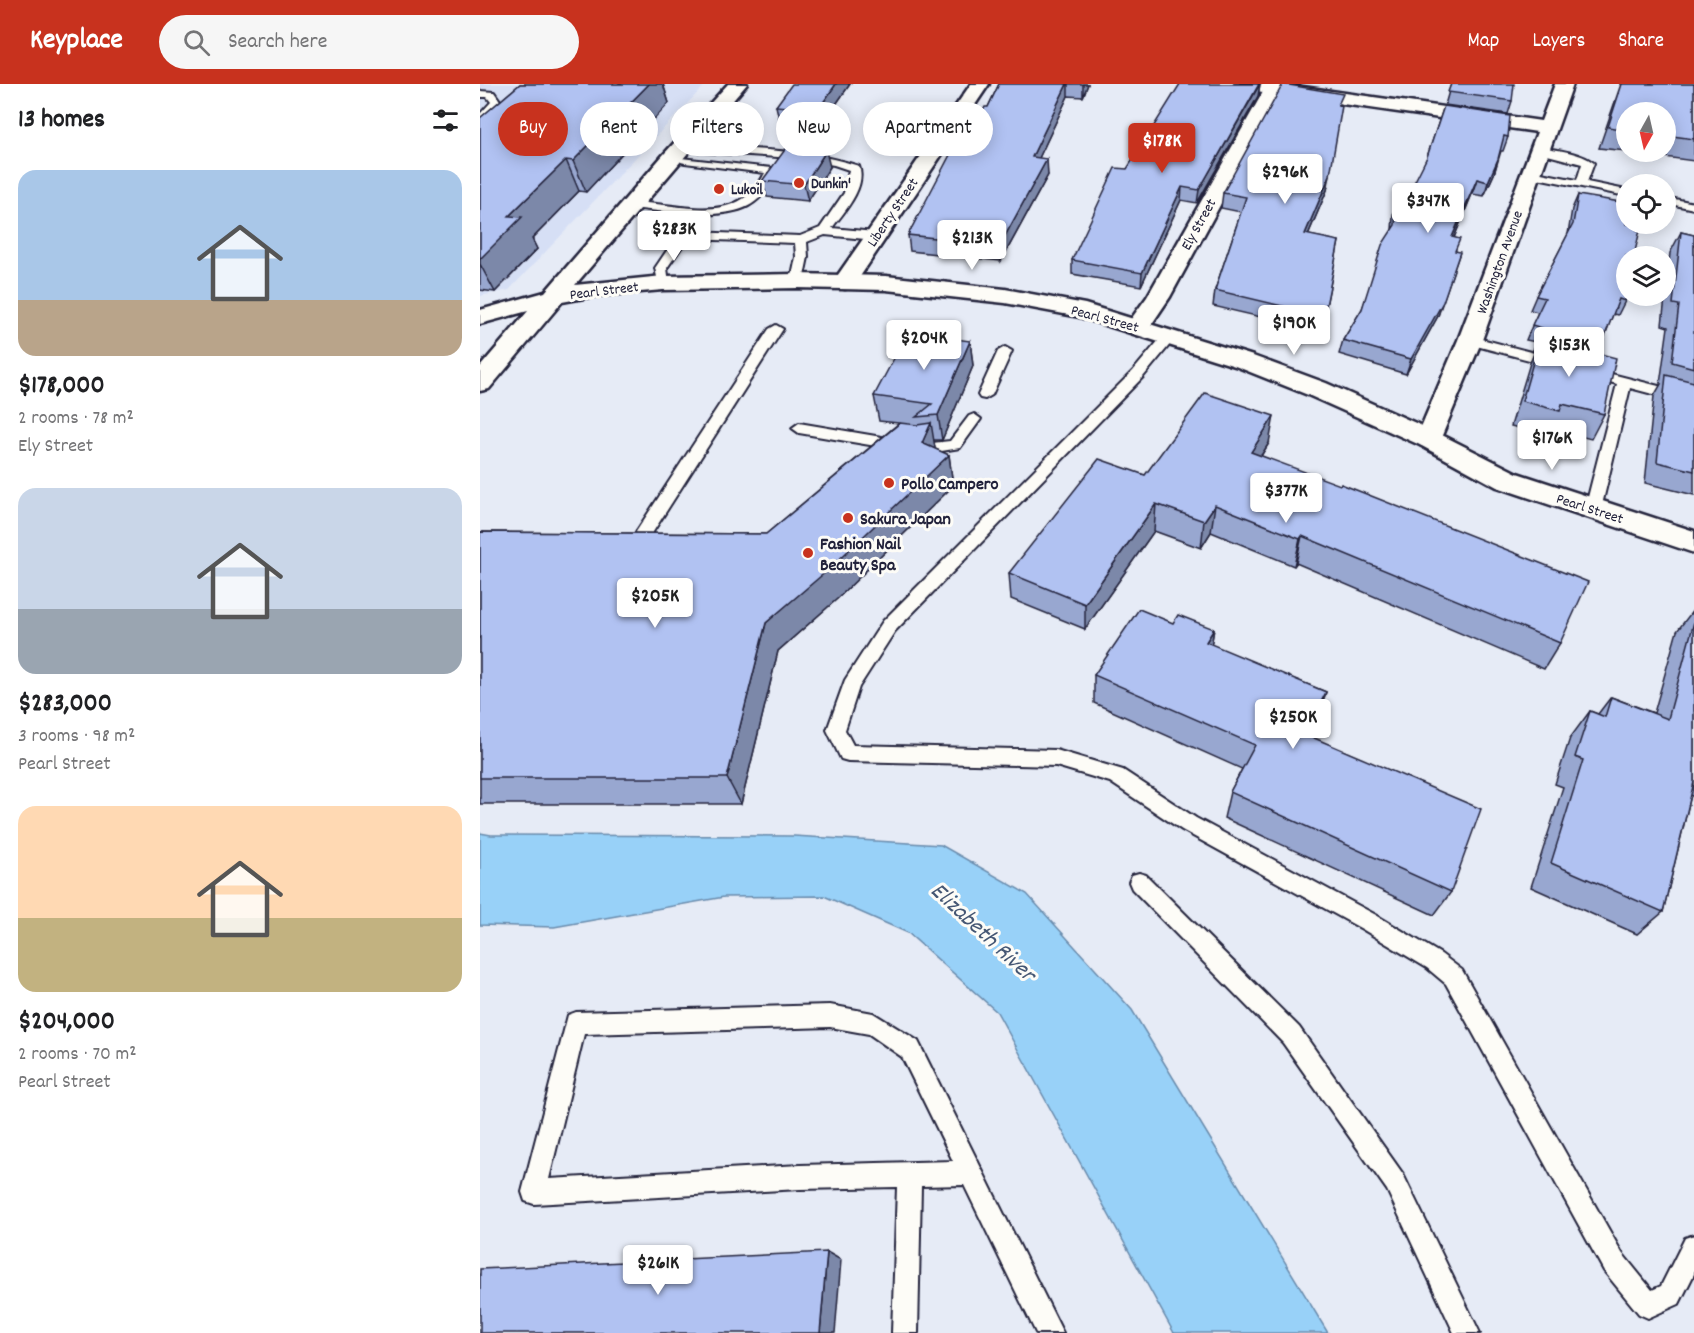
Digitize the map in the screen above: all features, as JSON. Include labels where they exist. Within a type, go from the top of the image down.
[{"type":"street","points":[[722,102],[738,84]]},
{"type":"street","name":"Liberty Street","points":[[845,282],[980,84]]},
{"type":"street","points":[[1244,84],[1548,128]]},
{"type":"street","name":"Washington Avenue","points":[[1429,439],[1470,340],[1564,84]]},
{"type":"street","name":"Ely Street","points":[[1138,326],[1158,297],[1274,88]]},
{"type":"street","points":[[480,383],[673,156]]},
{"type":"street","name":"Pearl Street","points":[[480,317],[555,296],[595,289],[663,283],[845,282],[925,287],[1005,296],[1085,311],[1244,361],[1317,388],[1429,439],[1507,480],[1694,542]]},
{"type":"lane","points":[[480,94],[490,94],[496,102],[492,110],[480,120]]},
{"type":"lane","points":[[1540,150],[1573,157],[1588,163],[1581,184]]},
{"type":"lane","points":[[764,155],[841,162],[855,168],[857,176],[850,193],[824,231]]},
{"type":"lane","points":[[632,205],[699,212],[736,209],[748,206],[772,171],[714,164],[686,156]]},
{"type":"lane","points":[[704,176],[714,164]]},
{"type":"lane","points":[[1531,174],[1616,191]]},
{"type":"lane","points":[[677,210],[688,195]]},
{"type":"lane","points":[[1676,203],[1694,206]]},
{"type":"lane","points":[[663,283],[661,268],[699,212]]},
{"type":"lane","points":[[680,239],[801,240],[824,231],[875,236]]},
{"type":"lane","points":[[797,281],[802,257],[801,240]]},
{"type":"lane","points":[[638,542],[776,329]]},
{"type":"lane","points":[[1170,336],[1138,374],[889,626],[851,685],[836,730],[848,753],[1056,758],[1116,776],[1189,824],[1369,922],[1434,961],[1454,977],[1613,1262],[1648,1305],[1670,1295],[1694,1247]]},
{"type":"lane","points":[[1470,340],[1694,400]]},
{"type":"lane","points":[[985,395],[1005,351]]},
{"type":"lane","points":[[1593,509],[1625,381]]},
{"type":"lane","points":[[799,428],[923,449],[955,446],[974,419]]},
{"type":"lane","points":[[1139,882],[1291,1035],[1395,1182],[1467,1333]]},
{"type":"lane","points":[[971,1173],[800,1177],[534,1192],[576,1023],[830,1016],[873,1024],[910,1049],[1050,1333]]},
{"type":"lane","points":[[905,1333],[909,1175]]},
{"type":"shaded area","points":[[480,84],[706,84],[689,102],[670,102],[670,122],[658,134],[658,102],[580,102],[580,156],[637,156],[509,290],[480,296]]},
{"type":"water","name":"Elizabeth River","points":[[480,833],[491,835],[794,836],[941,845],[1027,894],[1132,1010],[1328,1333],[1174,1333],[997,1012],[908,933],[824,896],[724,897],[554,927],[480,925]]},
{"type":"building","points":[[520,84],[649,84],[631,102],[580,102],[580,154],[573,161],[566,160],[509,216],[522,217],[480,259],[480,118],[498,103],[498,156],[568,156],[568,102],[499,102]]},
{"type":"building","points":[[792,84],[836,84],[824,102],[779,102]]},
{"type":"building","points":[[999,84],[1067,84],[1032,157],[1047,159],[1000,245],[908,235],[949,156],[993,156],[993,102],[990,102]]},
{"type":"building","points":[[1180,84],[1259,84],[1199,190],[1182,187],[1142,273],[1072,260],[1115,168],[1127,169]]},
{"type":"building","points":[[1283,84],[1343,94],[1338,105],[1342,106],[1330,175],[1305,234],[1339,241],[1324,316],[1215,290],[1246,197],[1223,193]]},
{"type":"building","points":[[1451,84],[1514,84],[1512,101],[1448,92]]},
{"type":"building","points":[[1622,84],[1694,84],[1694,139],[1676,137],[1676,102],[1616,102]]},
{"type":"building","points":[[1616,102],[1616,128],[1608,127]]},
{"type":"building","points":[[1444,106],[1510,116],[1508,137],[1504,136],[1498,159],[1488,182],[1477,179],[1452,237],[1460,239],[1455,251],[1460,252],[1443,302],[1411,359],[1343,340],[1362,309],[1382,245],[1395,225],[1397,201],[1408,202],[1414,183],[1427,157]]},
{"type":"building","points":[[780,156],[823,156],[804,185],[762,181]]},
{"type":"building","points":[[1578,195],[1616,201],[1616,234],[1639,234],[1636,246],[1616,246],[1616,306],[1599,351],[1540,336],[1542,328],[1532,325],[1545,298],[1536,296],[1573,224]]},
{"type":"building","points":[[1681,232],[1694,235],[1694,368],[1672,362],[1679,305],[1676,304],[1676,277]]},
{"type":"building","points":[[908,332],[970,341],[938,415],[916,417],[932,404],[874,396]]},
{"type":"building","points":[[1540,338],[1616,358],[1604,414],[1562,404],[1560,411],[1522,401]]},
{"type":"building","points":[[1666,375],[1694,382],[1694,471],[1657,462]]},
{"type":"building","points":[[1205,393],[1274,416],[1251,452],[1341,484],[1588,582],[1560,643],[1302,536],[1300,539],[1215,505],[1204,521],[1156,504],[1085,604],[1009,573],[1099,459],[1145,475]]},
{"type":"building","points":[[900,423],[917,425],[931,423],[922,443],[949,455],[828,570],[766,623],[727,778],[480,778],[480,532],[766,534]]},
{"type":"building","points":[[1139,609],[1173,623],[1178,615],[1214,629],[1206,642],[1326,692],[1305,734],[1481,809],[1451,892],[1230,792],[1255,745],[1094,675]]},
{"type":"building","points":[[1694,622],[1694,782],[1663,912],[1551,863],[1583,760],[1575,757],[1590,711],[1605,717],[1611,697],[1668,719]]},
{"type":"building","points":[[827,1252],[820,1333],[480,1333],[480,1269]]},
{"type":"place","name":"Dunkin'","points":[[799,183]]},
{"type":"place","name":"Lukoil","points":[[719,189]]},
{"type":"place","name":"Pollo Campero","points":[[889,483]]},
{"type":"place","name":"Sakura Japan","points":[[848,518]]},
{"type":"place","name":"Fashion Nail Beauty Spa","points":[[808,553]]}]
